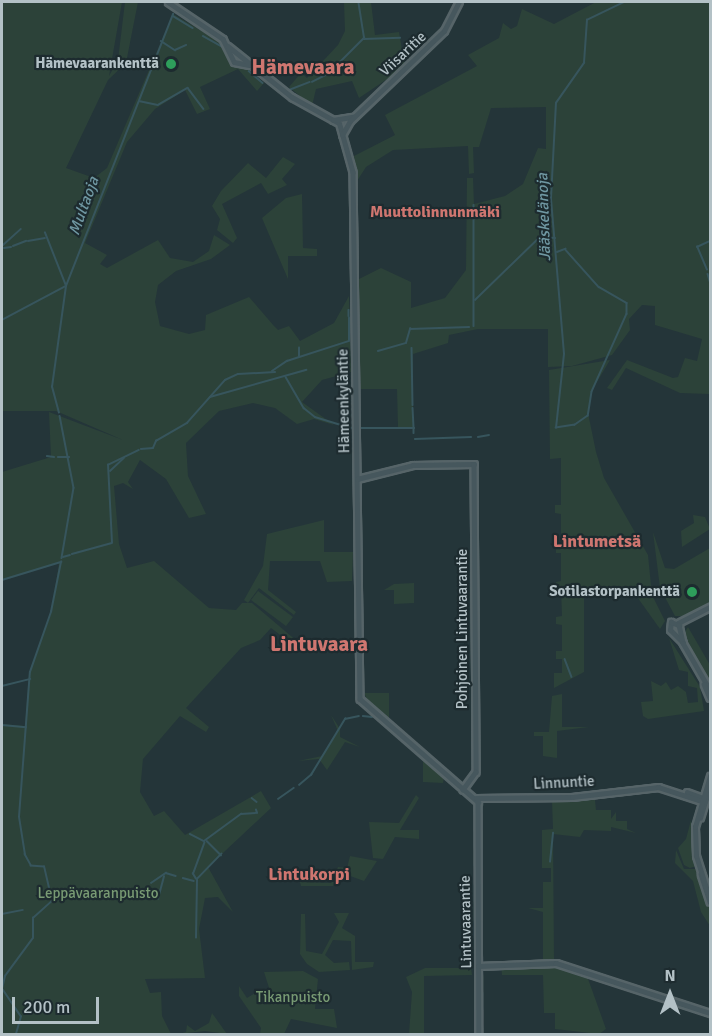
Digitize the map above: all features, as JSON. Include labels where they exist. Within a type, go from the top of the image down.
[{"type":"street","points":[[168,2],[330,120],[348,122]]},
{"type":"street","name":"Viisaritie","points":[[348,122],[444,31],[459,2]]},
{"type":"street","points":[[228,46],[231,56],[239,62],[253,65]]},
{"type":"street","points":[[231,56],[236,51]]},
{"type":"street","points":[[239,62],[243,56]]},
{"type":"street","points":[[339,122],[348,122]]},
{"type":"street","name":"Hämeenkyläntie","points":[[339,122],[341,137],[353,172],[360,699],[464,789]]},
{"type":"street","points":[[341,137],[348,122]]},
{"type":"street","name":"Pohjoinen Lintuvaarantie","points":[[357,478],[413,465],[474,464],[476,769],[464,789]]},
{"type":"street","points":[[711,607],[688,619],[678,629],[711,698]]},
{"type":"street","points":[[702,678],[711,690]]},
{"type":"street","points":[[710,900],[701,873],[695,832],[711,776]]},
{"type":"street","points":[[704,800],[711,786]]},
{"type":"street","name":"Linnuntie","points":[[476,800],[485,797],[572,797],[644,788],[667,789],[704,800]]},
{"type":"street","points":[[464,789],[476,800]]},
{"type":"street","name":"Lintuvaarantie","points":[[476,800],[479,1035]]},
{"type":"street","points":[[478,966],[556,963],[711,1013]]},
{"type":"green space","name":"Leppävaaranpuisto","points":[[2,2],[122,2],[109,76],[118,60],[125,2],[138,2],[126,63],[108,80],[66,168],[94,178],[107,168],[173,14],[222,43],[229,63],[248,69],[264,83],[257,91],[238,69],[200,87],[210,109],[197,114],[185,90],[155,109],[127,142],[85,243],[107,255],[100,264],[107,268],[158,240],[170,258],[193,262],[209,251],[214,235],[230,245],[211,259],[176,271],[158,285],[155,302],[160,326],[189,334],[205,330],[206,315],[249,297],[278,330],[289,326],[300,341],[334,323],[349,296],[351,372],[322,380],[302,402],[334,425],[314,419],[297,424],[275,408],[253,403],[219,411],[186,443],[188,476],[206,514],[189,518],[166,479],[140,460],[128,482],[133,489],[123,483],[114,486],[119,544],[127,568],[154,561],[209,608],[236,610],[242,603],[252,603],[298,642],[296,647],[271,628],[260,640],[241,648],[186,708],[209,727],[206,732],[180,716],[143,759],[140,792],[154,816],[164,811],[185,835],[261,791],[271,808],[208,867],[233,912],[218,897],[205,898],[199,929],[205,978],[145,979],[150,993],[161,992],[162,1016],[171,1034],[2,1034],[2,724],[25,726],[29,673],[51,614],[59,563],[2,580],[2,472],[51,457],[49,412],[123,440],[56,411],[2,411]]},
{"type":"green space","points":[[344,2],[371,2],[375,35],[399,32],[405,67],[359,98],[352,81],[316,89],[312,106],[289,87],[301,73],[307,78],[338,45],[345,31]]},
{"type":"green space","points":[[596,2],[710,2],[710,399],[709,394],[680,393],[626,368],[612,390],[607,388],[627,360],[673,378],[678,377],[685,358],[697,361],[702,339],[655,325],[655,306],[642,305],[629,319],[630,330],[612,355],[572,366],[548,367],[548,329],[478,329],[449,335],[448,343],[413,354],[413,427],[398,427],[397,389],[359,389],[357,280],[381,268],[411,282],[411,308],[445,298],[466,270],[467,178],[473,178],[474,204],[505,196],[523,184],[538,148],[546,149],[546,107],[491,108],[479,147],[473,147],[474,173],[469,174],[468,146],[393,150],[366,167],[357,181],[354,156],[395,135],[385,115],[477,66],[468,55],[499,38],[503,23],[511,29],[517,26],[522,9],[554,24]]},
{"type":"green space","points":[[283,157],[295,164],[282,179],[287,185],[268,194],[261,183],[222,204],[237,238],[233,243],[217,230],[220,219],[212,206],[221,191],[248,163],[266,178]]},
{"type":"green space","points":[[302,194],[303,248],[317,249],[317,256],[288,256],[288,279],[262,218],[286,198]]},
{"type":"green space","name":"Lintumetsä","points":[[610,360],[591,392],[588,413],[596,452],[604,478],[648,555],[652,595],[665,621],[660,629],[630,587],[584,591],[584,672],[554,688],[554,673],[562,673],[562,659],[556,659],[556,651],[562,651],[562,625],[556,624],[556,617],[562,616],[561,590],[556,589],[556,582],[561,581],[561,553],[556,553],[556,545],[561,544],[561,514],[555,513],[555,505],[561,505],[561,458],[550,459],[549,370]]},
{"type":"green space","points":[[693,515],[705,517],[710,529],[682,547],[681,531],[694,523]]},
{"type":"green space","points":[[324,520],[324,552],[353,552],[352,581],[327,582],[320,561],[270,561],[268,590],[296,612],[294,615],[259,588],[248,603],[244,600],[263,566],[267,534]]},
{"type":"green space","points":[[653,532],[665,568],[674,569],[710,548],[710,605],[691,616],[675,616],[660,588]]},
{"type":"green space","points":[[414,583],[414,603],[394,604],[394,590],[384,590],[394,584]]},
{"type":"green space","points":[[258,591],[293,617],[286,626],[251,600]]},
{"type":"green space","points":[[688,627],[710,665],[710,685],[685,643],[683,635]]},
{"type":"green space","points":[[669,638],[700,687],[704,711],[648,719],[643,716],[641,702],[653,701],[651,681],[661,686],[666,682],[671,690],[678,686],[686,692],[688,703],[698,702],[697,688],[688,686],[688,672],[679,670]]},
{"type":"green space","points":[[364,693],[389,693],[389,720],[369,703]]},
{"type":"green space","points":[[562,694],[562,727],[589,727],[557,731],[557,758],[543,756],[543,736],[534,736],[534,732],[549,732],[552,696]]},
{"type":"green space","points":[[331,715],[340,729],[340,737],[360,747],[345,742],[327,770],[319,759],[298,761],[322,756],[338,731]]},
{"type":"green space","points":[[423,758],[444,777],[443,783],[423,782]]},
{"type":"green space","points":[[416,795],[419,798],[400,830],[419,830],[419,839],[395,837],[383,859],[373,858],[369,822],[399,823]]},
{"type":"green space","points":[[595,800],[596,810],[611,810],[611,819],[616,812],[616,821],[627,821],[627,829],[636,833],[611,827],[611,831],[584,830],[580,837],[553,834],[554,960],[543,960],[543,912],[528,908],[543,908],[543,882],[551,882],[551,868],[542,868],[542,830],[553,829],[552,801]]},
{"type":"green space","points":[[691,820],[697,866],[690,868],[684,865],[678,848],[686,839]]},
{"type":"green space","points":[[676,850],[684,869],[697,869],[710,908],[710,926],[701,912],[693,881],[675,863]]},
{"type":"green space","points":[[350,856],[377,861],[364,881],[342,873],[333,886],[301,886],[300,882],[331,883],[338,867],[347,868]]},
{"type":"green space","points":[[334,913],[349,913],[342,928],[355,936],[355,962],[374,962],[373,967],[352,970],[351,941],[333,940],[325,955],[334,963],[349,962],[350,970],[319,972],[307,964],[300,954],[301,914],[305,914],[306,951],[322,954],[339,922]]},
{"type":"green space","points":[[501,965],[556,965],[587,976],[606,1029],[599,1034],[555,1029],[555,1013],[544,1013],[543,975],[502,975]]},
{"type":"green space","points":[[425,968],[471,968],[472,975],[424,976],[424,1034],[409,1034],[412,992],[406,977]]},
{"type":"green space","name":"Tikanpuisto","points":[[303,971],[318,979],[315,1009],[334,1009],[337,1028],[291,1019],[284,1034],[260,1034],[261,1028],[239,996],[239,986],[247,998],[257,992],[272,997],[264,972]]},
{"type":"green space","points":[[212,1013],[227,1034],[205,1031],[179,1034],[186,1032],[187,1025],[195,1031],[209,1023]]},
{"type":"waterway","points":[[312,82],[328,74],[364,38],[358,2]]},
{"type":"waterway","name":"Jääskelänoja","points":[[557,252],[565,249],[599,287],[627,303],[627,314],[592,392],[588,416],[575,425],[556,428],[564,354],[551,198],[556,103],[584,63],[587,20],[624,2]]},
{"type":"waterway","name":"Multaoja","points":[[59,413],[52,387],[66,286],[173,14]]},
{"type":"waterway","points":[[173,16],[193,28]]},
{"type":"waterway","points":[[203,36],[221,46]]},
{"type":"waterway","points":[[364,39],[400,38]]},
{"type":"waterway","points":[[161,41],[175,50],[186,45]]},
{"type":"waterway","points":[[249,71],[263,83]]},
{"type":"waterway","points":[[289,90],[310,82]]},
{"type":"waterway","points":[[139,101],[158,105],[188,88],[204,109]]},
{"type":"waterway","points":[[474,205],[474,326]]},
{"type":"waterway","points":[[2,246],[21,229]]},
{"type":"waterway","points":[[2,320],[66,286],[45,233]]},
{"type":"waterway","points":[[475,300],[540,237],[555,238]]},
{"type":"waterway","points":[[28,241],[45,238]]},
{"type":"waterway","points":[[13,246],[26,241]]},
{"type":"waterway","points":[[707,270],[697,247],[710,241]]},
{"type":"waterway","points":[[4,248],[11,247]]},
{"type":"waterway","points":[[708,274],[710,281]]},
{"type":"waterway","points":[[349,310],[349,316]]},
{"type":"waterway","points":[[272,371],[287,361],[349,341],[349,318]]},
{"type":"waterway","points":[[378,351],[406,343],[410,329],[469,327]]},
{"type":"waterway","points":[[299,348],[299,357]]},
{"type":"waterway","points":[[412,348],[413,405]]},
{"type":"waterway","name":"Jääskelänoja","points":[[210,397],[306,370]]},
{"type":"waterway","name":"Jääskelänoja","points":[[141,449],[153,448],[156,441],[187,423],[225,380],[238,374],[275,372]]},
{"type":"waterway","name":"Jääskelänoja","points":[[286,377],[304,408],[315,417],[351,428]]},
{"type":"waterway","points":[[413,408],[414,428]]},
{"type":"waterway","name":"Multaoja","points":[[60,416],[74,488],[62,558]]},
{"type":"waterway","name":"Jääskelänoja","points":[[359,428],[414,428],[414,433]]},
{"type":"waterway","name":"Jääskelänoja","points":[[478,437],[489,435]]},
{"type":"waterway","name":"Jääskelänoja","points":[[415,439],[471,437]]},
{"type":"waterway","name":"Jääskelänoja","points":[[72,554],[112,543],[108,465],[139,450]]},
{"type":"waterway","points":[[47,456],[54,457]]},
{"type":"waterway","points":[[58,457],[69,457]]},
{"type":"waterway","name":"Jääskelänoja","points":[[110,471],[124,458]]},
{"type":"waterway","name":"Jääskelänoja","points":[[63,557],[70,555]]},
{"type":"waterway","points":[[2,580],[61,562]]},
{"type":"waterway","points":[[16,1034],[21,1017],[2,989],[5,976],[33,938],[33,918],[52,901],[44,867],[31,866],[25,855],[19,817],[30,672],[51,612],[61,562]]},
{"type":"waterway","points":[[565,659],[572,677]]},
{"type":"waterway","points":[[2,686],[30,679]]},
{"type":"waterway","points":[[299,785],[311,775],[345,719],[359,716]]},
{"type":"waterway","points":[[363,716],[372,717]]},
{"type":"waterway","points":[[2,725],[26,727]]},
{"type":"waterway","points":[[278,799],[294,788]]},
{"type":"waterway","points":[[252,798],[257,802]]},
{"type":"waterway","points":[[190,834],[204,841],[241,814],[257,813],[256,810]]},
{"type":"waterway","points":[[550,862],[553,833]]},
{"type":"waterway","points":[[207,841],[221,855]]},
{"type":"waterway","points":[[196,879],[193,874],[204,843]]},
{"type":"waterway","points":[[196,938],[197,879],[221,854]]},
{"type":"waterway","points":[[151,883],[166,873],[176,876]]},
{"type":"waterway","points":[[158,899],[164,877]]},
{"type":"waterway","points":[[183,878],[194,881]]},
{"type":"waterway","points":[[2,914],[23,910]]},
{"type":"place","name":"Hämevaarankenttä","points":[[171,64]]},
{"type":"place","name":"Sotilastorpankenttä","points":[[692,592]]},
{"type":"district","name":"Hämevaara","points":[[303,67]]},
{"type":"district","name":"Muuttolinnunmäki","points":[[435,212]]},
{"type":"district","name":"Lintumetsä","points":[[597,541]]},
{"type":"district","name":"Lintuvaara","points":[[319,644]]},
{"type":"district","name":"Lintukorpi","points":[[309,874]]}]
